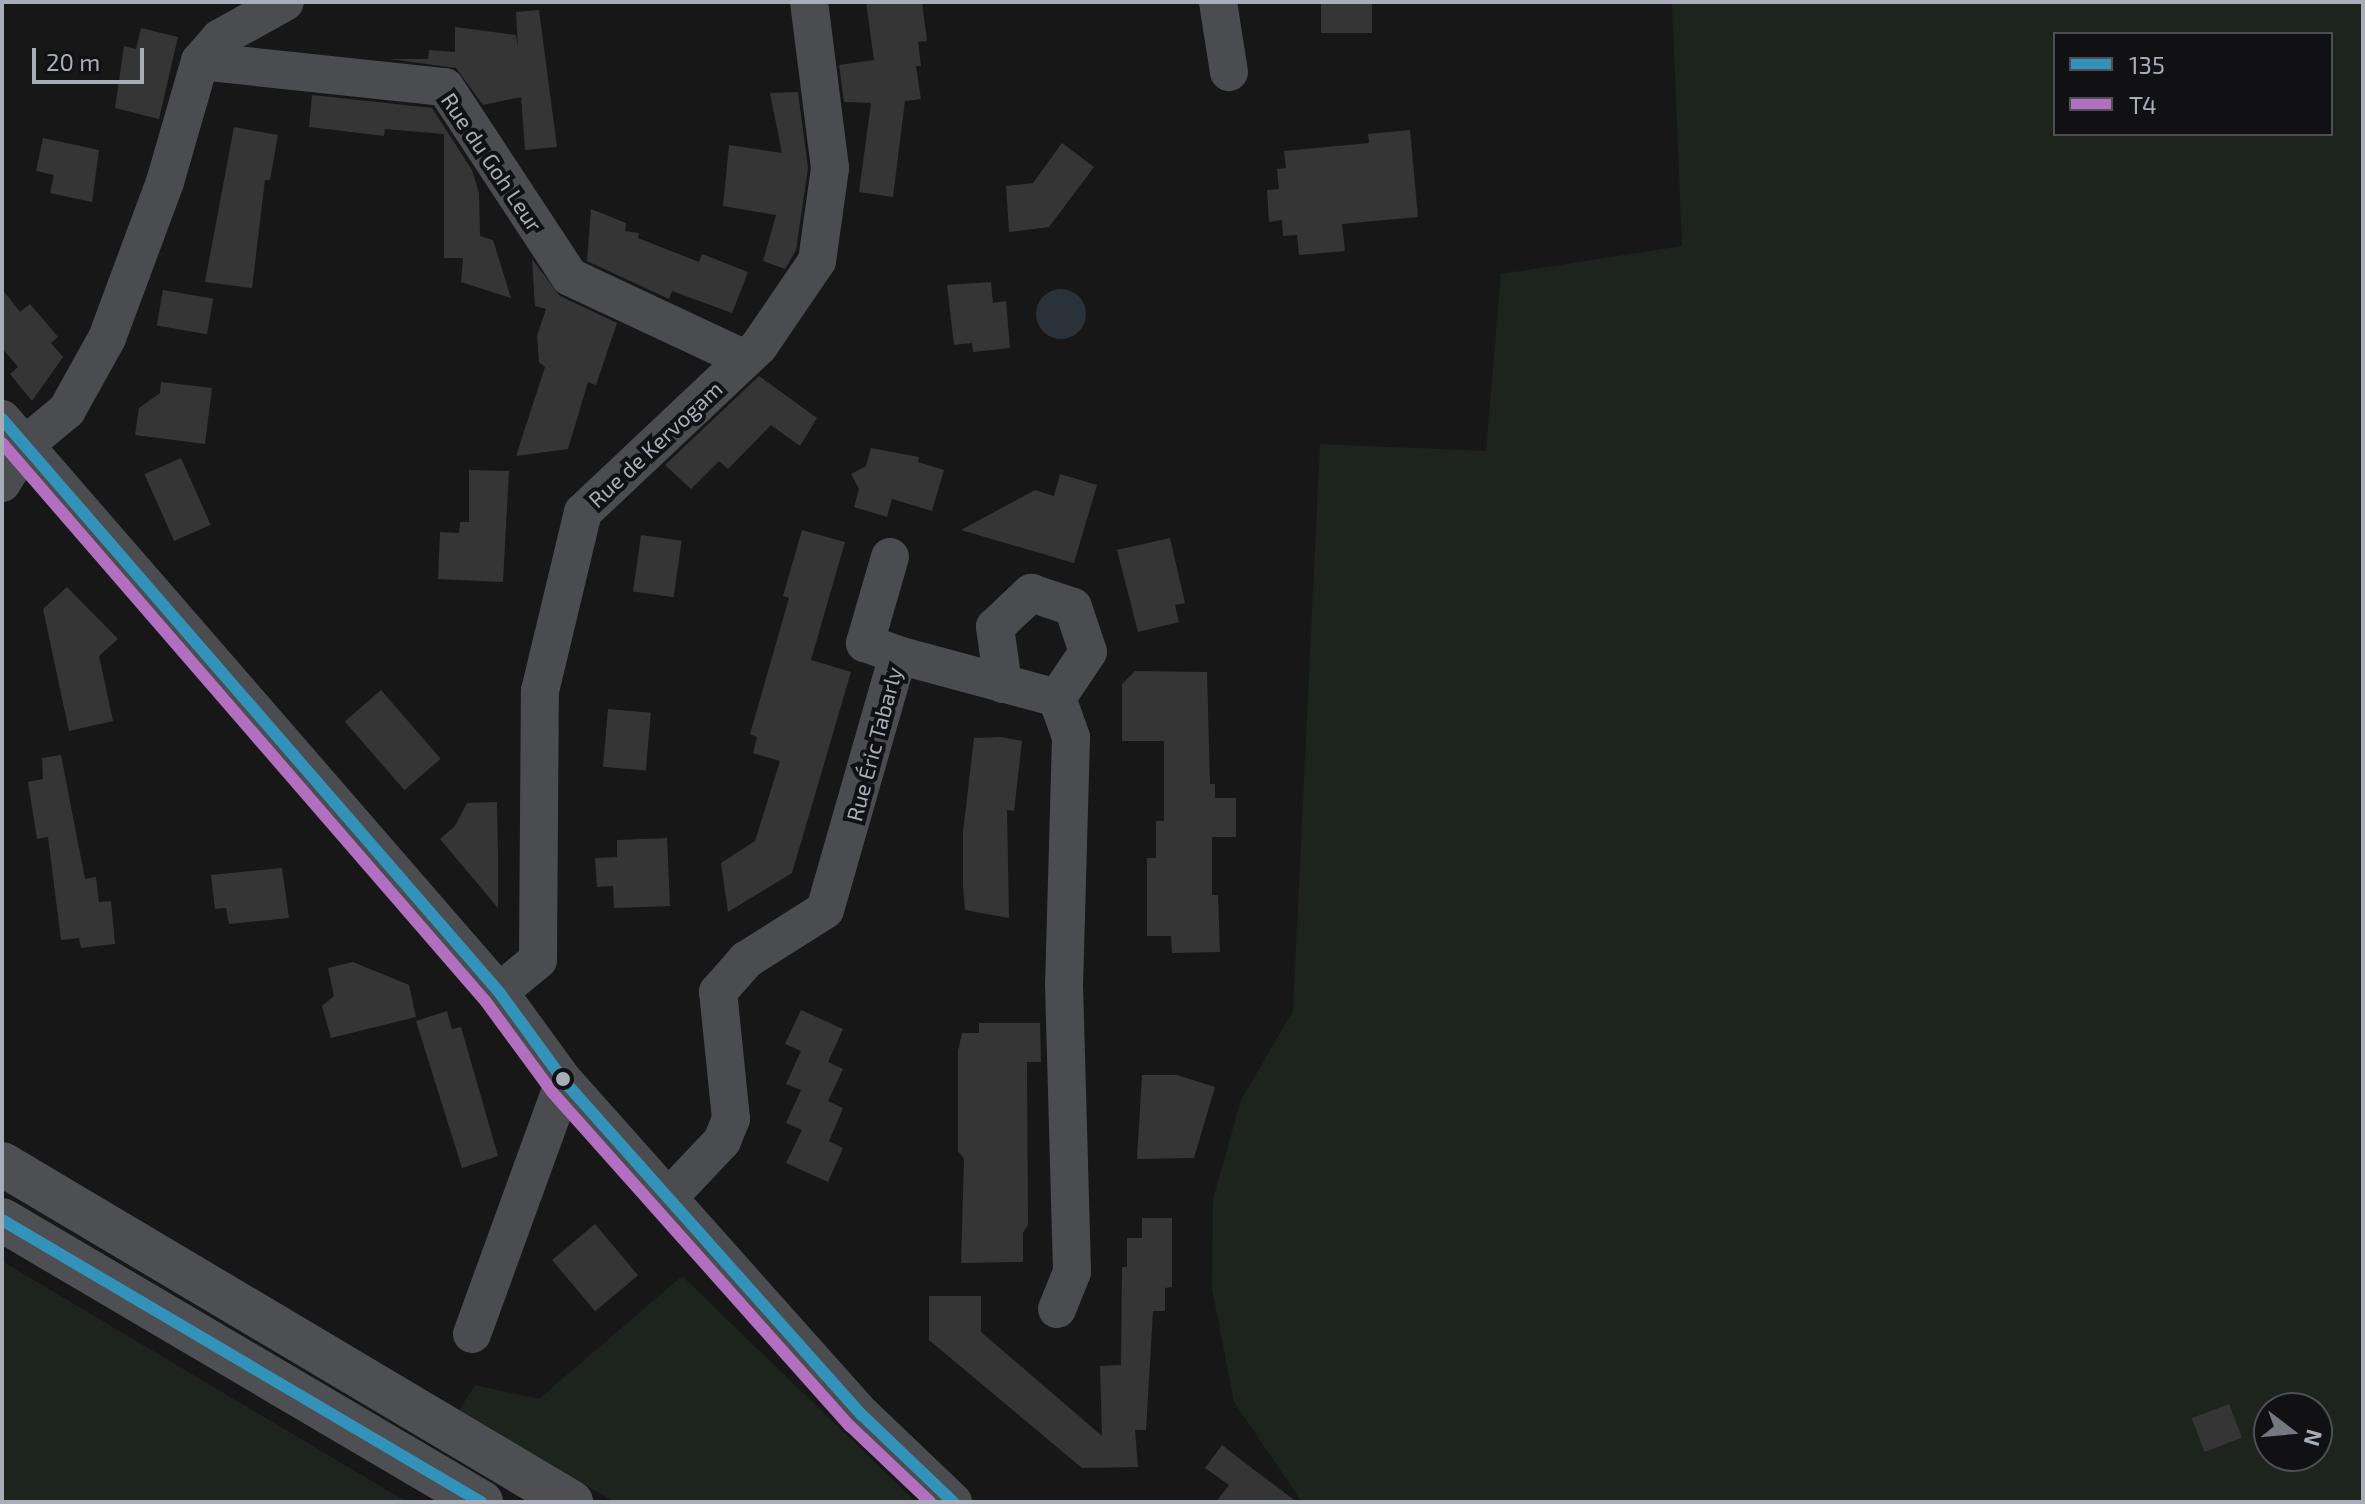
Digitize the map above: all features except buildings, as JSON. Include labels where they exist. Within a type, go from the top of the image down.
[{"type":"main road","points":[[2,1164],[571,1502]]},
{"type":"main road","points":[[2,1220],[481,1502]]},
{"type":"street","points":[[13,432],[67,410],[107,338],[165,182],[200,61],[220,38],[285,2]]},
{"type":"street","name":"Rue de Kervogam","points":[[499,992],[538,960],[540,691],[583,512],[745,359],[817,261],[830,168],[809,2]]},
{"type":"street","points":[[1218,2],[1229,72]]},
{"type":"street","name":"Rue du Goh Leur","points":[[200,61],[445,87],[570,277],[745,359]]},
{"type":"street","points":[[2,483],[13,432]]},
{"type":"street","points":[[13,432],[499,992],[564,1081],[670,1196],[862,1415],[953,1502]]},
{"type":"street","points":[[890,557],[865,643],[898,655]]},
{"type":"street","points":[[1003,684],[995,627],[1031,593],[1073,607],[1088,652],[1057,698],[1071,737],[1064,984],[1072,1272],[1057,1309]]},
{"type":"street","name":"Rue Éric Tabarly","points":[[670,1196],[722,1141],[731,1119],[718,992],[746,960],[825,910],[898,655],[1057,698]]},
{"type":"street","points":[[472,1334],[564,1081]]},
{"type":"shaded area","points":[[1672,2],[2363,2],[2363,1502],[1302,1502],[1234,1402],[1212,1288],[1213,1199],[1241,1100],[1293,1011],[1320,444],[1486,451],[1501,274],[1682,246]]},
{"type":"shaded area","points":[[1061,289],[1079,296],[1086,314],[1079,332],[1061,339],[1043,332],[1036,314],[1043,296]]},
{"type":"shaded area","points":[[2,1261],[407,1502],[2,1502]]},
{"type":"shaded area","points":[[682,1276],[916,1502],[615,1502],[458,1412],[475,1385],[539,1399]]},
{"type":"transit line","name":"135","points":[[2,419],[499,992],[564,1081],[862,1415],[953,1502]]},
{"type":"transit line","name":"T4","points":[[2,443],[486,1002],[552,1092],[850,1426],[930,1502]]},
{"type":"transit line","name":"135","points":[[2,1220],[481,1502]]}]
